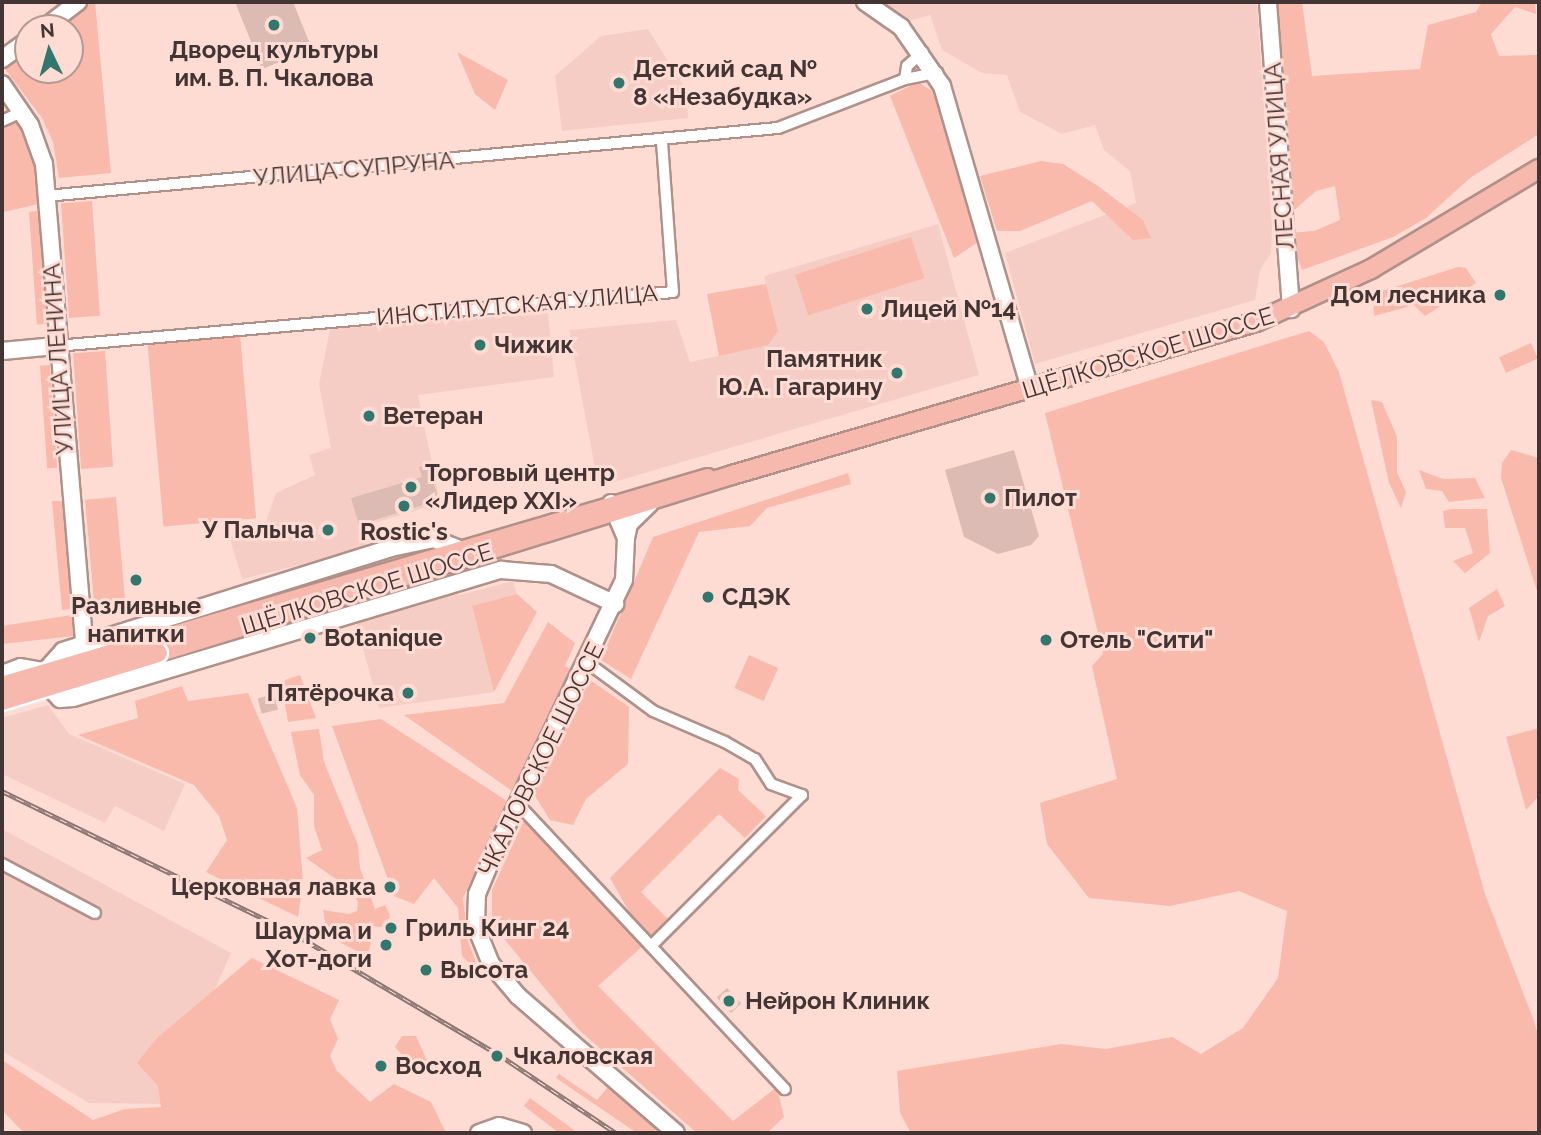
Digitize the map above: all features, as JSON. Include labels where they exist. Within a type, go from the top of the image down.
[{"type":"main road","name":"ЩЁЛКОВСКОЕ ШОССЕ","points":[[2,687],[156,647],[589,522],[614,508],[650,504],[732,475],[1030,389],[1291,309],[1371,269],[1539,169]]},
{"type":"main road","name":"ЩЁЛКОВСКОЕ ШОССЕ","points":[[2,701],[457,548],[614,508],[684,481],[732,475]]},
{"type":"street","points":[[62,14],[78,2]]},
{"type":"street","points":[[865,2],[901,27],[937,73],[1030,389]]},
{"type":"street","name":"ЛЕСНАЯ УЛИЦА","points":[[1268,2],[1291,309]]},
{"type":"street","points":[[905,79],[907,65],[923,52]]},
{"type":"street","points":[[662,141],[778,128],[905,79],[937,73]]},
{"type":"street","name":"УЛИЦА ЛЕНИНА","points":[[2,84],[40,146],[84,644]]},
{"type":"street","points":[[2,121],[21,112]]},
{"type":"street","name":"УЛИЦА СУПРУНА","points":[[46,196],[662,141]]},
{"type":"street","name":"ИНСТИТУТСКАЯ УЛИЦА","points":[[2,351],[673,292],[662,141]]},
{"type":"street","points":[[626,544],[629,524],[650,504]]},
{"type":"street","name":"ЧКАЛОВСКОЕ ШОССЕ","points":[[614,508],[626,544],[624,580],[588,663],[517,803],[475,912],[484,952],[511,989],[676,1133]]},
{"type":"street","points":[[589,522],[611,526],[626,544]]},
{"type":"street","points":[[47,669],[63,651],[391,548],[434,539],[457,548]]},
{"type":"street","points":[[47,669],[54,696],[73,698],[501,570],[540,571],[615,604]]},
{"type":"street","points":[[595,594],[624,580]]},
{"type":"street","points":[[595,594],[599,599],[600,614],[588,663],[653,711],[725,742],[760,766],[771,784],[802,795],[653,944]]},
{"type":"street","points":[[2,671],[20,664],[47,669]]},
{"type":"street","points":[[517,803],[653,944],[785,1089]]},
{"type":"street","points":[[2,864],[95,913]]},
{"type":"street","points":[[479,1133],[499,1126],[523,1133]]},
{"type":"shaded area","points":[[85,2],[95,2],[111,173],[59,178],[53,142],[42,118],[16,84],[84,84],[84,14],[69,14]]},
{"type":"shaded area","points":[[878,2],[1257,2],[1272,226],[1271,253],[1260,270],[1255,300],[1035,364],[1005,253],[1136,203],[1130,171],[1104,150],[1095,125],[1062,134],[1020,112],[1007,75],[982,73],[942,50],[930,15],[909,21]]},
{"type":"shaded area","points":[[1278,2],[1302,2],[1312,76],[1420,69],[1428,25],[1476,12],[1482,2],[1535,2],[1536,14],[1515,7],[1491,34],[1499,56],[1538,55],[1539,134],[1470,178],[1426,218],[1393,237],[1302,270],[1289,233],[1314,231],[1340,220],[1335,186],[1316,191],[1292,212],[1284,173]]},
{"type":"shaded area","name":"Детский сад № 8 «Незабудка»","points":[[648,29],[686,90],[688,118],[562,131],[555,76],[601,36]]},
{"type":"shaded area","points":[[457,52],[508,80],[495,110],[475,94]]},
{"type":"shaded area","points":[[14,55],[14,81],[2,65]]},
{"type":"shaded area","points":[[918,82],[932,91],[942,113],[981,240],[954,258],[890,96]]},
{"type":"shaded area","points":[[18,120],[36,164],[39,204],[3,212],[2,130]]},
{"type":"shaded area","points":[[1041,161],[1063,164],[1098,186],[1143,220],[1151,238],[1133,240],[1092,201],[1020,231],[997,231],[980,176]]},
{"type":"shaded area","points":[[92,201],[100,316],[69,318],[61,203]]},
{"type":"shaded area","points":[[39,211],[47,324],[37,324],[29,212]]},
{"type":"shaded area","points":[[938,224],[979,375],[614,482],[595,468],[569,330],[676,320],[690,362],[767,345],[778,331],[764,276]]},
{"type":"shaded area","points":[[911,237],[924,278],[808,316],[795,275]]},
{"type":"shaded area","points":[[1458,267],[1466,268],[1476,283],[1425,316],[1414,305],[1374,316],[1373,294]]},
{"type":"shaded area","points":[[766,284],[778,331],[768,345],[719,356],[707,294]]},
{"type":"shaded area","points":[[548,313],[554,377],[418,395],[440,503],[361,527],[367,549],[242,579],[229,536],[265,524],[276,493],[315,475],[309,455],[331,448],[319,384],[330,329]]},
{"type":"shaded area","points":[[1309,331],[1324,342],[1339,372],[1485,894],[1534,1021],[1539,1039],[1539,1133],[911,1133],[900,1113],[897,1071],[1061,1044],[1106,1049],[1172,1037],[1201,1054],[1243,1028],[1278,978],[1287,911],[1239,891],[1170,906],[1089,898],[1047,844],[1040,803],[1117,779],[1092,666],[1103,654],[1045,413]]},
{"type":"shaded area","points":[[240,334],[256,518],[163,526],[147,342]]},
{"type":"shaded area","points":[[1531,343],[1538,359],[1506,373],[1499,357]]},
{"type":"shaded area","points":[[105,351],[113,467],[81,469],[73,353]]},
{"type":"shaded area","points":[[50,365],[57,468],[47,468],[40,366]]},
{"type":"shaded area","points":[[1371,400],[1382,402],[1397,437],[1397,472],[1406,492],[1401,508],[1389,483]]},
{"type":"shaded area","points":[[1511,450],[1539,458],[1539,597],[1501,478],[1502,463]]},
{"type":"shaded area","points":[[1419,470],[1443,479],[1475,478],[1485,498],[1449,502],[1442,491],[1426,489]]},
{"type":"shaded area","points":[[848,473],[851,484],[767,508],[750,526],[699,532],[631,679],[601,660],[653,537]]},
{"type":"shaded area","points":[[116,497],[126,610],[95,612],[85,500]]},
{"type":"shaded area","points":[[52,501],[64,501],[72,609],[62,610]]},
{"type":"shaded area","points":[[1487,509],[1490,553],[1465,573],[1453,561],[1473,553],[1465,528],[1445,528],[1443,511]]},
{"type":"shaded area","points":[[513,581],[517,594],[472,606],[494,692],[379,708],[355,618],[451,591],[460,595]]},
{"type":"shaded area","points":[[1497,589],[1505,606],[1488,616],[1479,642],[1469,608]]},
{"type":"shaded area","points":[[517,594],[537,612],[494,692],[472,606]]},
{"type":"shaded area","points":[[72,615],[74,636],[2,644],[2,626]]},
{"type":"shaded area","points":[[548,622],[575,643],[565,666],[574,671],[512,791],[404,715],[504,703]]},
{"type":"shaded area","points":[[749,655],[778,668],[764,701],[734,688]]},
{"type":"shaded area","points":[[300,675],[316,718],[288,722],[282,687],[285,680]]},
{"type":"shaded area","points":[[590,680],[629,707],[628,764],[586,799],[573,825],[550,820],[532,791]]},
{"type":"shaded area","points":[[182,686],[188,701],[248,693],[297,808],[303,882],[298,917],[206,872],[227,840],[219,816],[194,785],[78,735],[138,718],[135,701]]},
{"type":"shaded area","points":[[48,705],[69,734],[185,784],[164,831],[115,806],[105,823],[2,774],[2,718]]},
{"type":"shaded area","points":[[381,719],[507,801],[463,898],[468,941],[481,975],[462,956],[458,908],[434,878],[414,904],[394,896],[332,726]]},
{"type":"shaded area","points":[[1539,728],[1539,796],[1526,810],[1506,737]]},
{"type":"shaded area","points":[[319,729],[324,762],[358,845],[360,868],[375,909],[385,905],[390,915],[386,928],[374,926],[368,957],[328,936],[323,910],[349,914],[357,911],[358,902],[350,889],[306,858],[322,850],[314,826],[314,795],[300,775],[291,732]]},
{"type":"shaded area","points":[[720,768],[739,779],[738,790],[766,816],[745,838],[719,814],[641,892],[668,919],[652,937],[631,915],[610,878]]},
{"type":"shaded area","points":[[525,818],[645,944],[598,986],[733,1121],[777,1087],[784,1117],[767,1133],[697,1133],[579,1030],[492,924],[492,890]]},
{"type":"shaded area","points":[[2,829],[231,953],[165,1104],[89,1103],[2,1051]]},
{"type":"shaded area","points":[[252,958],[339,1000],[330,1019],[338,1039],[330,1056],[337,1071],[370,1102],[394,1084],[431,1102],[446,1133],[24,1133],[2,1110],[2,1060],[93,1120],[125,1109],[161,1107],[158,1086],[137,1063],[157,1038]]},
{"type":"shaded area","points":[[402,1036],[416,1036],[429,1065],[414,1068],[395,1047]]},
{"type":"shaded area","points":[[559,1074],[597,1100],[608,1087],[658,1127],[653,1133],[637,1133],[556,1078]]},
{"type":"shaded area","points":[[530,1098],[574,1130],[571,1133],[559,1133],[524,1106]]},
{"type":"building","name":"Дворец культуры им. В. П. Чкалова","points":[[235,2],[293,2],[312,49],[262,69]]},
{"type":"building","name":"Пилот","points":[[1014,450],[1039,536],[1031,545],[998,554],[964,537],[945,470]]},
{"type":"building","name":"Торговый центр «Лидер XXI»","points":[[428,465],[439,500],[359,525],[351,498],[422,477],[419,467]]},
{"type":"building","points":[[274,694],[278,709],[262,714],[258,698]]},
{"type":"building","name":"Нейрон Клиник","points":[[727,988],[741,1003],[731,1013],[717,998]]},
{"type":"railway","points":[[2,791],[293,933],[498,1054],[616,1133]]},
{"type":"place","name":"Дворец культуры им. В. П. Чкалова","points":[[274,25]]},
{"type":"place","name":"Детский сад № 8 «Незабудка»","points":[[619,83]]},
{"type":"place","name":"Дом лесника","points":[[1500,295]]},
{"type":"place","name":"Лицей №14","points":[[867,309]]},
{"type":"place","name":"Чижик","points":[[480,345]]},
{"type":"place","name":"Памятник Ю.А. Гагарину","points":[[897,373]]},
{"type":"place","name":"Ветеран","points":[[369,416]]},
{"type":"place","name":"Торговый центр «Лидер XXI»","points":[[411,487]]},
{"type":"place","name":"Пилот","points":[[990,498]]},
{"type":"place","name":"Rostic's","points":[[404,506]]},
{"type":"place","name":"У Палыча","points":[[328,530]]},
{"type":"place","name":"Разливные напитки","points":[[136,580]]},
{"type":"place","name":"СДЭК","points":[[708,597]]},
{"type":"place","name":"Botanique","points":[[310,638]]},
{"type":"place","name":"Отель \"Сити\"","points":[[1046,640]]},
{"type":"place","name":"Пятёрочка","points":[[408,693]]},
{"type":"place","name":"Церковная лавка","points":[[390,887]]},
{"type":"place","name":"Гриль Кинг 24","points":[[391,928]]},
{"type":"place","name":"Шаурма и Хот-доги","points":[[386,945]]},
{"type":"place","name":"Высота","points":[[426,970]]},
{"type":"place","name":"Нейрон Клиник","points":[[729,1001]]},
{"type":"place","name":"Чкаловская","points":[[497,1056]]},
{"type":"place","name":"Восход","points":[[381,1066]]}]
